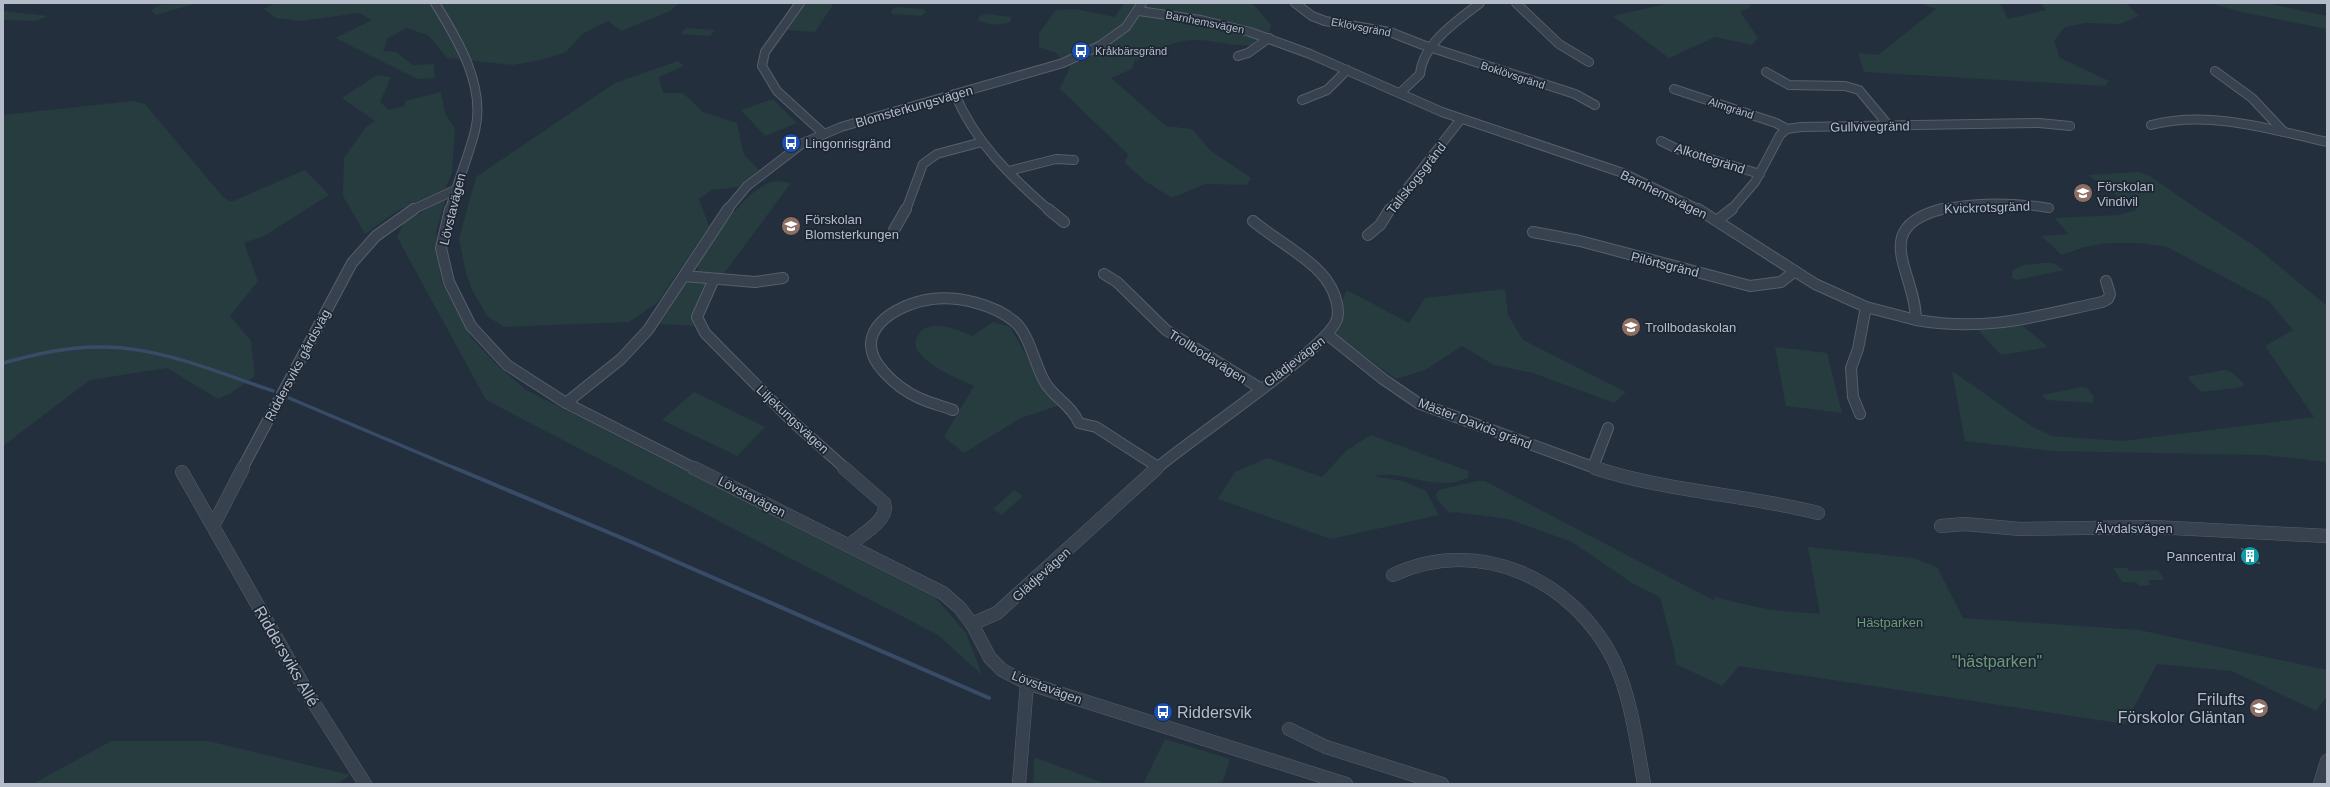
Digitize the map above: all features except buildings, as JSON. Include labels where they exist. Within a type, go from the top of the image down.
[{"type":"street","name":"Lövstavägen","points":[[435,3],[456,37],[470,71],[476,99],[475,130],[455,190],[441,248],[449,282],[471,326],[507,365],[566,403],[943,593],[960,608],[972,624],[994,662],[1002,670],[1027,683],[1346,784]]},
{"type":"street","points":[[800,3],[765,52],[762,66],[777,92],[824,134]]},
{"type":"street","name":"Eklövsgränd","points":[[1295,3],[1307,13],[1325,20],[1390,32],[1430,48]]},
{"type":"street","points":[[1400,93],[1420,74],[1422,64],[1430,48],[1454,24],[1480,3]]},
{"type":"street","points":[[1516,3],[1566,51],[1589,62]]},
{"type":"street","name":"Blomsterkungsvägen","points":[[566,403],[621,359],[641,339],[721,218],[747,186],[776,162],[803,143],[841,127],[1063,63],[1116,36],[1126,28],[1141,7]]},
{"type":"street","name":"Barnhemsvägen","points":[[1141,7],[1220,24],[1269,38],[1461,119],[1581,158],[1634,178],[1718,220],[1815,284],[1866,307]]},
{"type":"street","name":"Barnhemsvägen","points":[[1238,56],[1248,53],[1269,38]]},
{"type":"street","name":"Boklövsgränd","points":[[1430,48],[1575,94],[1595,105]]},
{"type":"street","points":[[1302,100],[1323,92],[1347,70]]},
{"type":"street","points":[[2215,71],[2228,78],[2265,108],[2284,132]]},
{"type":"street","points":[[1766,72],[1789,85],[1845,86],[1859,90],[1889,126]]},
{"type":"street","name":"Almgränd","points":[[1674,89],[1776,123],[1786,129]]},
{"type":"street","points":[[955,94],[958,105],[982,142],[1046,209],[1064,222]]},
{"type":"street","name":"Tallskogsgränd","points":[[1368,235],[1380,225],[1399,196],[1455,129],[1461,119]]},
{"type":"street","points":[[2151,125],[2161,121],[2211,120],[2231,122],[2284,132],[2327,142]]},
{"type":"street","name":"Gullvivegränd","points":[[1786,129],[2039,123],[2070,126]]},
{"type":"street","points":[[1718,220],[1733,211],[1745,198],[1760,174],[1780,135],[1786,129]]},
{"type":"street","name":"Alkottegränd","points":[[1662,141],[1677,149],[1760,174]]},
{"type":"street","points":[[894,230],[905,212],[923,164],[937,154],[982,142]]},
{"type":"street","points":[[1009,171],[1056,159],[1074,160]]},
{"type":"street","name":"Riddersviks gårdsväg","points":[[213,526],[293,371],[349,269],[365,247],[394,220],[409,211],[455,190]]},
{"type":"street","name":"Kvickrotsgränd","points":[[1916,320],[1917,306],[1899,248],[1903,233],[1911,222],[1941,207],[1955,205],[2026,203],[2049,208]]},
{"type":"street","name":"Glädjevägen","points":[[972,624],[997,613],[1158,467],[1328,335],[1337,320],[1338,309],[1330,285],[1320,271],[1268,234],[1253,220]]},
{"type":"street","name":"Pilörtsgränd","points":[[1533,232],[1580,241],[1750,286],[1781,282],[1795,271]]},
{"type":"street","name":"Trollbodavägen","points":[[1104,274],[1117,282],[1166,330],[1260,388]]},
{"type":"street","points":[[684,276],[755,282],[783,278]]},
{"type":"street","name":"Liljekungsvägen","points":[[714,279],[698,317],[698,323],[705,333],[792,421],[884,503],[886,509],[883,517],[849,545]]},
{"type":"street","points":[[1860,414],[1853,397],[1852,368],[1858,349],[1866,307],[1916,320],[1974,327],[2016,322],[2108,299],[2110,294],[2106,280]]},
{"type":"street","points":[[953,410],[917,398],[881,370],[872,357],[869,347],[872,336],[878,325],[906,304],[918,300],[953,299],[982,306],[1016,323],[1047,385],[1076,412],[1079,423],[1096,427],[1158,467]]},
{"type":"street","name":"Mäster Davids gränd","points":[[1328,335],[1383,379],[1418,403],[1593,467],[1620,476],[1667,487],[1783,504],[1818,513]]},
{"type":"street","points":[[1593,467],[1608,428]]},
{"type":"street","points":[[182,472],[213,526]]},
{"type":"street","name":"Älvdalsvägen","points":[[1941,526],[1965,524],[2020,529],[2154,527],[2322,538],[2327,536]]},
{"type":"street","name":"Riddersviks Allé","points":[[213,526],[310,697],[365,784]]},
{"type":"street","points":[[1393,575],[1408,567],[1422,564],[1458,558],[1472,559],[1516,570],[1565,596],[1578,607],[1596,631],[1623,684],[1644,784]]},
{"type":"street","points":[[1019,784],[1027,683]]},
{"type":"street","points":[[1288,729],[1326,747],[1442,784]]},
{"type":"street","points":[[2320,784],[2327,761]]},
{"type":"green space","points":[[197,3],[156,15],[151,10],[161,5]]},
{"type":"green space","points":[[276,3],[679,3],[670,11],[621,31],[608,21],[582,34],[566,52],[541,60],[512,65],[447,58],[429,36],[407,28],[388,38],[383,51],[396,52],[413,65],[434,64],[435,78],[417,79],[335,38],[372,20],[359,13],[301,21],[276,18],[264,9]]},
{"type":"green space","points":[[806,3],[834,3],[815,32],[787,30]]},
{"type":"green space","points":[[1124,3],[1252,3],[1271,25],[1269,33],[1258,38],[1251,45],[1234,45],[1192,40],[1159,48],[1157,55],[1134,61],[1132,69],[1111,78],[1166,126],[1192,129],[1211,151],[1251,178],[1246,185],[1205,184],[1172,198],[1145,181],[1125,163],[1128,154],[1060,89],[1070,67],[1056,53],[1039,47],[1039,33],[1056,10],[1075,9],[1115,17]]},
{"type":"green space","points":[[1670,3],[1747,3],[1752,6],[1740,12],[1758,38],[1752,45],[1715,37],[1669,58],[1613,16]]},
{"type":"green space","points":[[1921,3],[2000,3],[2008,19],[2046,10],[2041,3],[2126,3],[2139,16],[2120,24],[2085,23],[2065,27],[2054,41],[2060,58],[2109,81],[2105,86],[1864,72],[1858,53],[1878,55],[1936,9]]},
{"type":"green space","points":[[2210,3],[2266,3],[2327,16],[2327,29],[2241,12]]},
{"type":"green space","points":[[896,7],[924,9],[926,12],[921,16],[892,14],[891,10]]},
{"type":"green space","points":[[3,11],[48,16],[36,21],[3,20]]},
{"type":"green space","points":[[986,14],[1012,17],[1010,22],[1002,24],[990,24],[978,20],[980,16]]},
{"type":"green space","points":[[686,28],[715,30],[710,36],[681,34]]},
{"type":"green space","points":[[678,61],[684,66],[659,77],[663,93],[683,93],[703,112],[737,123],[744,155],[759,170],[739,187],[711,190],[699,199],[709,226],[657,303],[629,322],[504,327],[487,316],[472,290],[466,273],[459,239],[476,177],[615,83]]},
{"type":"green space","points":[[377,75],[391,77],[380,102],[389,110],[405,106],[405,101],[441,92],[445,113],[455,129],[452,173],[445,189],[397,211],[365,234],[343,196],[344,158],[366,127],[375,121],[342,98]]},
{"type":"green space","points":[[773,99],[797,123],[765,136],[741,110]]},
{"type":"green space","points":[[132,101],[145,104],[223,197],[231,202],[305,170],[329,195],[264,236],[244,243],[258,281],[230,316],[251,341],[255,376],[231,393],[218,399],[167,368],[90,380],[3,446],[3,115]]},
{"type":"green space","points":[[2138,172],[2150,176],[2256,247],[2327,306],[2327,462],[2263,455],[2051,451],[1965,441],[1952,371],[2031,426],[2052,436],[2122,441],[2314,417],[2265,346],[2293,330],[2269,301],[2167,247],[2139,243],[2108,243],[2084,247],[2062,255],[2041,236],[2068,234],[2055,218],[2119,215],[2137,210],[2088,175]]},
{"type":"green space","points":[[776,181],[791,183],[722,276],[699,273],[697,266],[721,229],[741,204],[752,193],[764,185]]},
{"type":"green space","points":[[446,197],[436,232],[441,281],[471,337],[497,365],[526,390],[935,597],[966,633],[982,675],[938,635],[486,400],[397,237],[404,223]]},
{"type":"green space","points":[[2053,263],[2064,270],[2016,280],[2012,278],[2012,271],[2024,265]]},
{"type":"green space","points":[[694,280],[709,282],[697,326],[660,324],[685,283]]},
{"type":"green space","points":[[1505,289],[1508,315],[1523,340],[1626,392],[1614,403],[1533,373],[1494,365],[1462,346],[1425,370],[1396,379],[1335,335],[1338,329],[1344,295],[1347,290],[1409,323],[1425,298]]},
{"type":"green space","points":[[993,322],[1010,327],[1044,387],[1060,405],[1021,418],[964,453],[944,437],[974,386],[941,370],[925,359],[916,347],[916,339],[923,330],[936,326],[952,328],[972,336]]},
{"type":"green space","points":[[2022,325],[2048,347],[2001,355],[1978,330]]},
{"type":"green space","points":[[1775,347],[1827,353],[1842,413],[1786,406]]},
{"type":"green space","points":[[2225,370],[2231,372],[2244,383],[2243,387],[2201,392],[2188,378],[2190,376]]},
{"type":"green space","points":[[2082,387],[2087,388],[2094,397],[2093,403],[2047,400],[2042,395]]},
{"type":"green space","points":[[694,392],[765,427],[737,456],[662,420]]},
{"type":"green space","points":[[1371,435],[1468,471],[1469,477],[1460,481],[1443,483],[1394,475],[1375,475],[1378,477],[1403,481],[1426,491],[1439,515],[1331,539],[1218,499],[1235,472],[1267,458],[1322,477],[1347,450]]},
{"type":"green space","name":"Hästparken","points":[[1477,481],[1485,481],[1715,601],[1714,597],[1770,610],[1820,614],[1808,547],[1913,558],[1937,567],[1963,618],[2139,630],[2327,670],[2327,696],[2316,711],[2232,671],[2157,664],[2125,724],[1739,666],[1722,686],[1676,664],[1674,650],[1660,597],[1632,583],[1572,542],[1508,519],[1454,512],[1449,513],[1437,499],[1436,494],[1439,490]]},
{"type":"green space","points":[[1014,490],[1023,496],[1002,515],[993,509]]},
{"type":"green space","points":[[2113,568],[2127,568],[2129,571],[2158,570],[2165,580],[2148,580],[2151,585],[2139,586],[2136,582],[2122,582]]},
{"type":"green space","points":[[1165,739],[1230,759],[1222,784],[1143,784]]},
{"type":"green space","points":[[111,741],[208,741],[350,775],[338,784],[33,784]]},
{"type":"green space","points":[[1034,757],[1106,784],[1033,784]]},
{"type":"waterway","points":[[3,363],[66,349],[92,347],[127,348],[169,357],[211,369],[273,391]]},
{"type":"waterway","points":[[289,398],[457,469]]},
{"type":"waterway","points":[[455,468],[629,541],[989,698]]},
{"type":"place","name":"Kråkbärsgränd","points":[[1081,51]]},
{"type":"place","name":"Lingonrisgränd","points":[[791,143]]},
{"type":"place","name":"Förskolan Vindivil","points":[[2083,193]]},
{"type":"place","name":"Förskolan Blomsterkungen","points":[[791,226]]},
{"type":"place","name":"Trollbodaskolan","points":[[1631,327]]},
{"type":"place","name":"Panncentral","points":[[2250,556]]},
{"type":"place","name":"Frilufts Förskolor Gläntan","points":[[2259,708]]},
{"type":"place","name":"Riddersvik","points":[[1163,712]]},
{"type":"park label","name":"\"hästparken\"","points":[[1997,661]]}]
